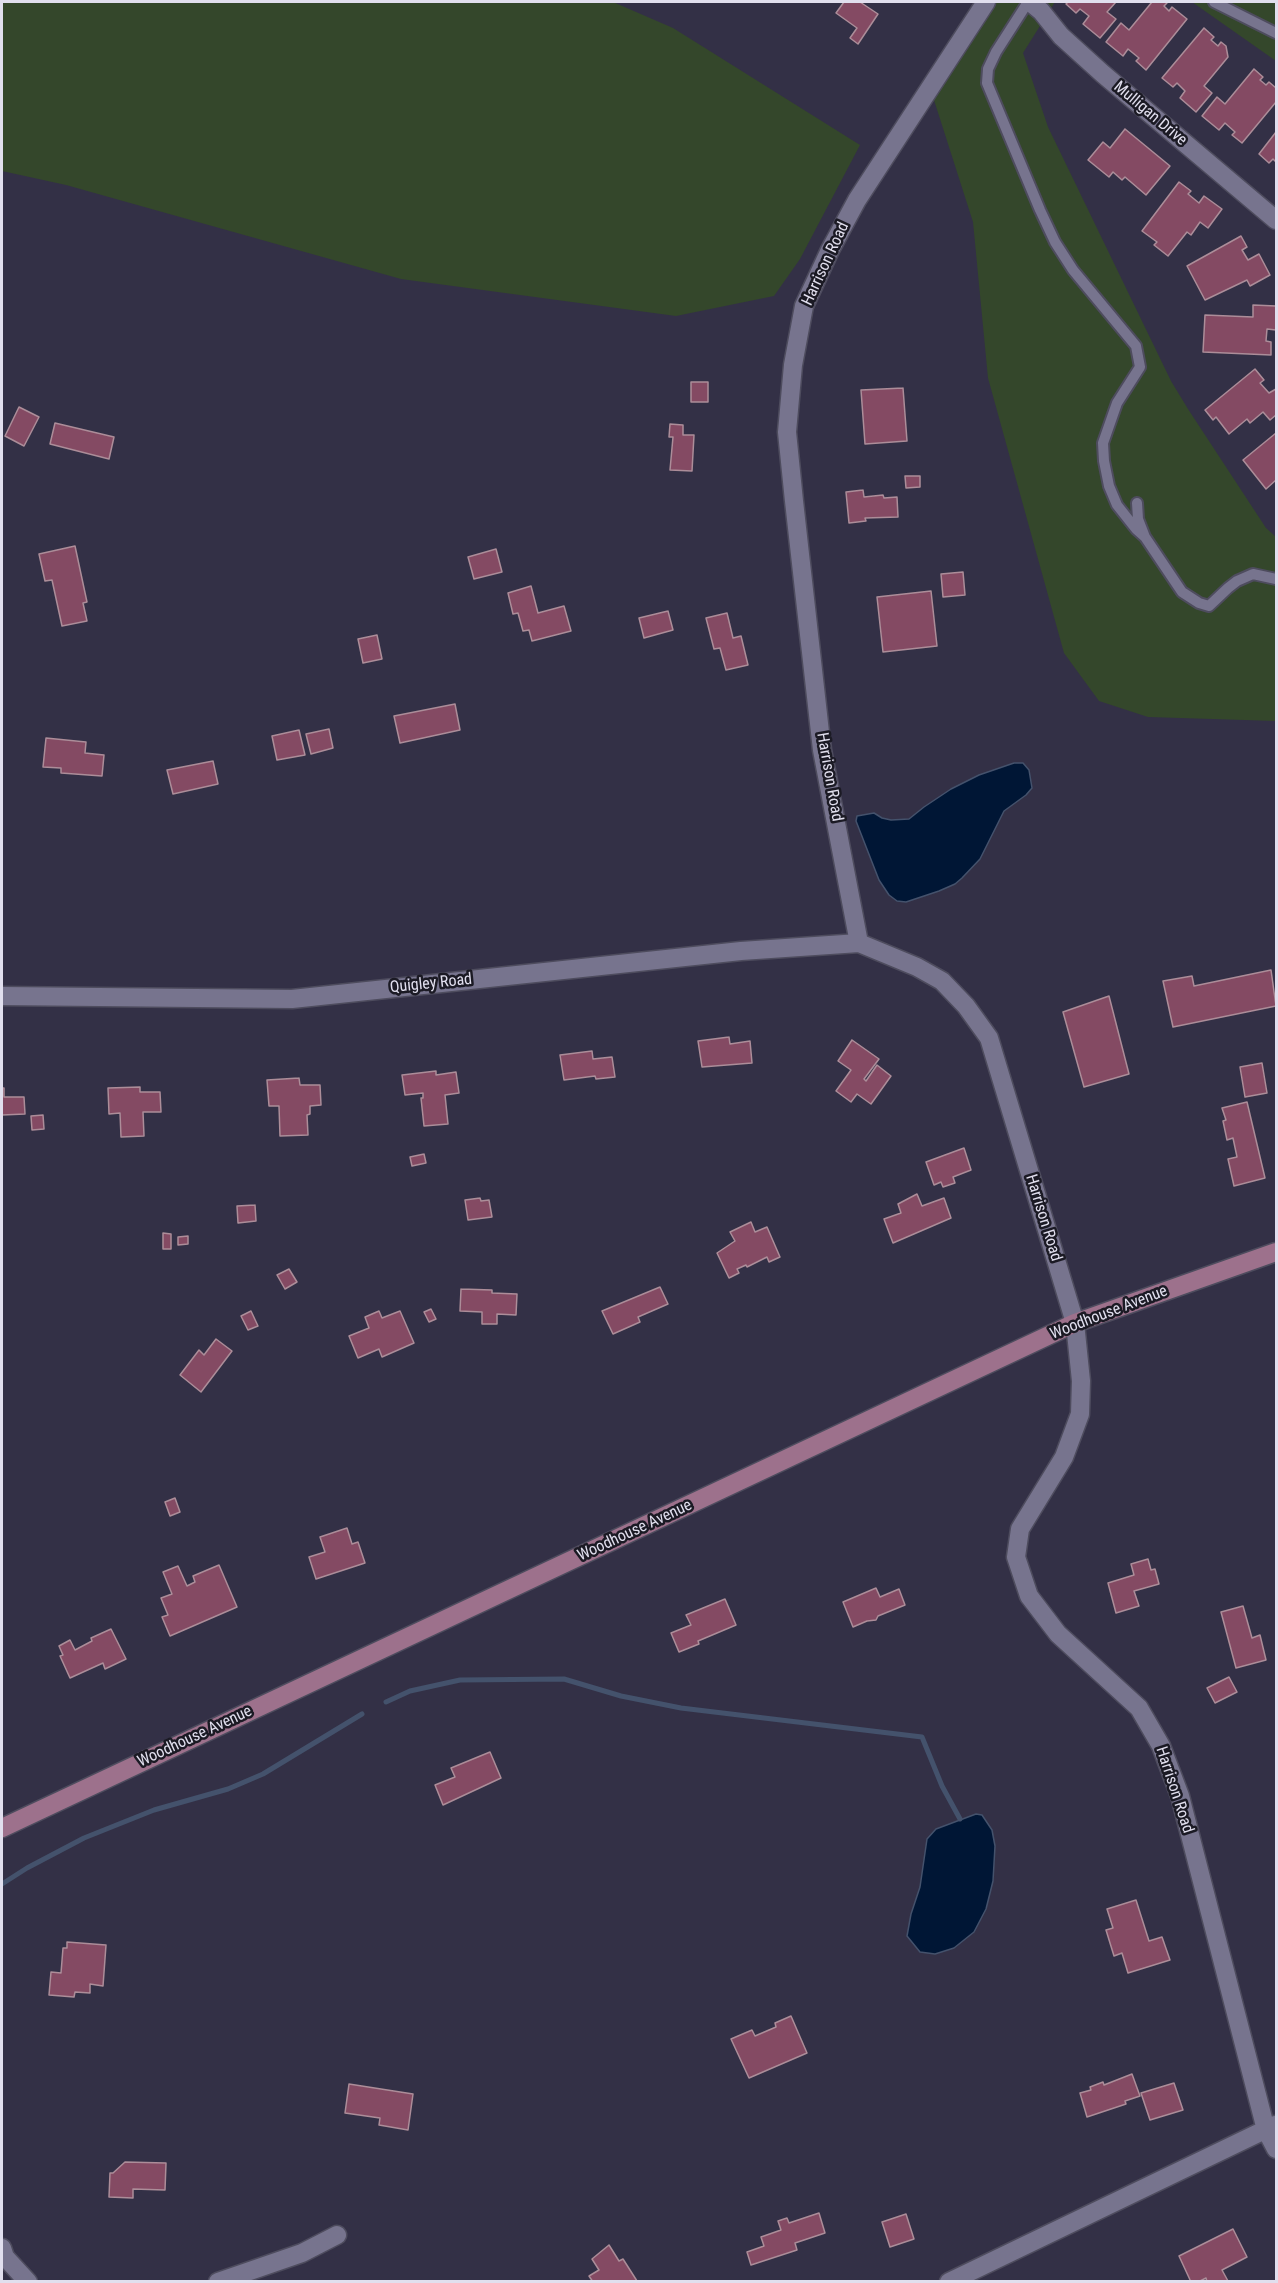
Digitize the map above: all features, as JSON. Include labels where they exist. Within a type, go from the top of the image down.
[{"type":"main road","name":"Woodhouse Avenue","points":[[2,1828],[1075,1323],[1276,1252]]},
{"type":"street","name":"Harrison Road","points":[[986,2],[857,200],[804,306],[794,364],[787,432],[822,750],[859,943],[917,967],[942,981],[966,1006],[989,1038],[1075,1323],[1081,1382],[1080,1414],[1064,1457],[1020,1529],[1016,1557],[1029,1596],[1058,1634],[1139,1708],[1161,1746],[1179,1796],[1276,2149]]},
{"type":"street","name":"Mulligan Drive","points":[[1029,2],[1041,11],[1061,36],[1103,74],[1276,220]]},
{"type":"street","name":"Quigley Road","points":[[2,996],[292,999],[741,951],[859,943]]},
{"type":"street","points":[[949,2282],[1271,2127]]},
{"type":"street","points":[[218,2282],[302,2253],[337,2235]]},
{"type":"street","points":[[2,2248],[4,2257],[28,2282]]},
{"type":"lane","points":[[1029,2],[996,52],[988,69],[987,83],[1055,242],[1073,270],[1136,346],[1140,367],[1114,411],[1103,443],[1109,486],[1117,505],[1136,529],[1146,537]]},
{"type":"lane","points":[[1214,2],[1276,33]]},
{"type":"lane","points":[[1137,503],[1138,519],[1146,537],[1182,592],[1199,603],[1209,606],[1238,580],[1253,574],[1276,579]]},
{"type":"green space","points":[[2,2],[613,2],[673,28],[860,145],[800,259],[774,296],[676,316],[401,279],[66,185],[2,171]]},
{"type":"green space","points":[[995,2],[1055,2],[1023,53],[1048,127],[1171,381],[1266,528],[1276,537],[1276,721],[1148,717],[1099,701],[1064,653],[988,378],[973,222],[933,97]]},
{"type":"green space","points":[[1192,2],[1276,2],[1276,61]]},
{"type":"water","points":[[1014,763],[1023,763],[1029,770],[1032,788],[1004,811],[980,859],[955,884],[939,891],[906,902],[897,901],[889,895],[879,880],[856,821],[857,816],[874,813],[891,820],[909,819],[951,789],[979,775]]},
{"type":"water","points":[[976,1814],[982,1815],[992,1830],[995,1846],[993,1881],[986,1909],[974,1932],[954,1948],[935,1954],[920,1952],[907,1936],[920,1887],[927,1839],[936,1829]]},
{"type":"building","points":[[844,2],[860,2],[878,14],[858,44],[850,38],[857,28],[836,13]]},
{"type":"building","points":[[1068,2],[1116,2],[1107,12],[1116,19],[1100,38],[1083,24],[1089,16],[1080,9],[1076,13],[1066,4]]},
{"type":"building","points":[[1152,2],[1165,2],[1167,3],[1164,6],[1169,11],[1172,7],[1187,19],[1146,70],[1136,61],[1139,58],[1128,49],[1123,56],[1106,42],[1121,23],[1129,30]]},
{"type":"building","points":[[1204,28],[1214,37],[1211,40],[1218,46],[1221,42],[1226,46],[1228,57],[1204,86],[1212,93],[1196,112],[1180,98],[1185,91],[1177,83],[1173,87],[1162,78]]},
{"type":"building","points":[[1254,69],[1263,77],[1260,80],[1266,85],[1269,82],[1276,88],[1276,102],[1242,143],[1232,135],[1235,132],[1225,123],[1219,130],[1202,116],[1217,97],[1225,104]]},
{"type":"building","points":[[1125,129],[1170,166],[1146,195],[1125,177],[1122,180],[1113,172],[1109,177],[1088,160],[1103,142],[1110,148]]},
{"type":"building","points":[[1276,132],[1276,162],[1273,159],[1269,163],[1259,154]]},
{"type":"building","points":[[1179,182],[1191,191],[1188,194],[1199,203],[1204,196],[1222,209],[1208,228],[1200,222],[1191,235],[1187,232],[1168,256],[1154,245],[1157,242],[1142,231]]},
{"type":"building","points":[[1241,236],[1247,247],[1242,250],[1248,260],[1259,254],[1270,275],[1250,286],[1247,280],[1205,300],[1187,266]]},
{"type":"building","points":[[1253,305],[1276,306],[1276,330],[1267,329],[1266,341],[1271,342],[1271,355],[1203,352],[1205,315],[1253,317]]},
{"type":"building","points":[[1255,369],[1264,380],[1260,383],[1269,393],[1276,389],[1276,415],[1270,420],[1263,412],[1250,423],[1247,419],[1229,434],[1216,417],[1213,420],[1205,410]]},
{"type":"building","points":[[691,382],[708,382],[708,402],[691,402]]},
{"type":"building","points":[[903,388],[907,441],[865,444],[861,390]]},
{"type":"building","points":[[19,407],[39,417],[24,446],[5,436]]},
{"type":"building","points":[[55,423],[114,437],[109,459],[50,444]]},
{"type":"building","points":[[670,424],[683,425],[683,435],[694,435],[692,471],[670,470],[673,437],[669,437]]},
{"type":"building","points":[[1276,433],[1276,480],[1266,489],[1243,460]]},
{"type":"building","points":[[905,476],[920,476],[920,487],[906,488]]},
{"type":"building","points":[[863,490],[864,497],[883,495],[884,498],[897,497],[898,517],[865,518],[866,521],[849,523],[846,492]]},
{"type":"building","points":[[75,546],[87,602],[83,603],[87,621],[62,626],[52,580],[45,581],[39,554]]},
{"type":"building","points":[[496,549],[502,572],[474,579],[468,557]]},
{"type":"building","points":[[963,572],[965,595],[943,597],[941,574]]},
{"type":"building","points":[[531,586],[538,613],[564,606],[571,631],[532,641],[529,630],[523,631],[518,613],[513,614],[508,593]]},
{"type":"building","points":[[931,591],[937,646],[883,652],[877,597]]},
{"type":"building","points":[[668,611],[673,630],[644,638],[639,618]]},
{"type":"building","points":[[727,613],[733,638],[741,636],[748,665],[726,670],[720,648],[714,649],[706,618]]},
{"type":"building","points":[[377,635],[382,659],[363,663],[358,639]]},
{"type":"building","points":[[455,704],[460,730],[400,743],[394,716]]},
{"type":"building","points":[[329,729],[333,748],[311,754],[306,734]]},
{"type":"building","points":[[299,730],[305,755],[277,760],[272,736]]},
{"type":"building","points":[[46,738],[86,742],[85,753],[104,755],[102,776],[61,773],[61,768],[43,767]]},
{"type":"building","points":[[213,761],[218,784],[173,794],[167,770]]},
{"type":"building","points":[[1271,970],[1276,1006],[1173,1027],[1163,981],[1192,976],[1194,986]]},
{"type":"building","points":[[1109,996],[1129,1074],[1084,1087],[1063,1012]]},
{"type":"building","points":[[729,1037],[730,1044],[750,1041],[752,1063],[702,1067],[698,1041]]},
{"type":"building","points":[[852,1040],[879,1059],[864,1079],[866,1081],[877,1065],[891,1076],[871,1104],[857,1094],[851,1102],[836,1091],[851,1070],[838,1061]]},
{"type":"building","points":[[592,1051],[593,1059],[612,1057],[615,1077],[596,1079],[595,1076],[564,1080],[560,1055]]},
{"type":"building","points":[[1262,1063],[1267,1093],[1245,1097],[1240,1067]]},
{"type":"building","points":[[436,1071],[436,1075],[456,1072],[459,1093],[445,1095],[448,1124],[424,1126],[421,1098],[423,1098],[423,1093],[405,1095],[402,1075]]},
{"type":"building","points":[[299,1078],[300,1085],[320,1085],[321,1105],[310,1106],[310,1114],[307,1115],[308,1135],[280,1136],[279,1106],[269,1106],[267,1080]]},
{"type":"building","points":[[140,1087],[140,1092],[160,1092],[161,1112],[143,1112],[144,1136],[121,1137],[120,1113],[109,1114],[108,1088]]},
{"type":"building","points":[[2,1088],[4,1088],[4,1097],[24,1097],[25,1114],[2,1115]]},
{"type":"building","points":[[1247,1102],[1265,1178],[1234,1186],[1228,1159],[1237,1157],[1233,1138],[1227,1140],[1223,1121],[1226,1120],[1222,1108]]},
{"type":"building","points":[[43,1115],[44,1129],[32,1130],[31,1116]]},
{"type":"building","points":[[964,1148],[971,1170],[953,1177],[955,1183],[943,1187],[941,1182],[934,1185],[926,1162]]},
{"type":"building","points":[[424,1154],[426,1163],[412,1166],[410,1157]]},
{"type":"building","points":[[917,1194],[922,1206],[944,1198],[951,1218],[893,1243],[884,1219],[901,1213],[898,1204]]},
{"type":"building","points":[[480,1198],[481,1201],[489,1200],[492,1217],[468,1220],[465,1200]]},
{"type":"building","points":[[255,1205],[256,1221],[238,1223],[237,1206]]},
{"type":"building","points":[[751,1222],[755,1232],[767,1227],[780,1257],[769,1262],[767,1257],[747,1267],[746,1265],[737,1269],[739,1273],[729,1278],[717,1253],[735,1241],[730,1232]]},
{"type":"building","points":[[163,1233],[171,1234],[171,1249],[163,1249]]},
{"type":"building","points":[[188,1236],[188,1244],[178,1245],[178,1237]]},
{"type":"building","points":[[289,1269],[297,1282],[285,1289],[277,1275]]},
{"type":"building","points":[[660,1287],[668,1304],[638,1317],[640,1322],[613,1334],[602,1311]]},
{"type":"building","points":[[461,1289],[517,1294],[516,1315],[497,1314],[497,1324],[482,1324],[482,1312],[460,1311]]},
{"type":"building","points":[[431,1309],[436,1319],[429,1322],[424,1312]]},
{"type":"building","points":[[251,1311],[258,1326],[248,1330],[241,1316]]},
{"type":"building","points":[[379,1311],[382,1318],[400,1311],[414,1343],[382,1357],[379,1349],[358,1358],[349,1336],[369,1328],[365,1317]]},
{"type":"building","points":[[216,1339],[232,1351],[201,1392],[180,1375],[199,1350],[204,1355]]},
{"type":"building","points":[[175,1498],[180,1512],[170,1516],[165,1502]]},
{"type":"building","points":[[347,1528],[352,1544],[358,1542],[365,1563],[316,1579],[309,1557],[325,1552],[320,1537]]},
{"type":"building","points":[[1148,1559],[1151,1570],[1155,1569],[1159,1584],[1134,1591],[1139,1606],[1116,1613],[1108,1583],[1134,1575],[1131,1564]]},
{"type":"building","points":[[219,1565],[237,1607],[170,1636],[162,1617],[168,1615],[161,1598],[172,1594],[163,1572],[178,1566],[187,1586],[195,1582],[193,1576]]},
{"type":"building","points":[[876,1588],[880,1597],[899,1589],[905,1605],[878,1616],[876,1620],[853,1627],[843,1602]]},
{"type":"building","points":[[725,1599],[736,1625],[698,1641],[699,1644],[679,1652],[671,1633],[691,1625],[686,1615]]},
{"type":"building","points":[[1243,1606],[1252,1638],[1260,1635],[1266,1660],[1236,1668],[1221,1612]]},
{"type":"building","points":[[111,1629],[126,1659],[105,1669],[103,1663],[70,1678],[60,1656],[63,1655],[59,1646],[70,1640],[75,1650],[92,1641],[91,1638]]},
{"type":"building","points":[[1229,1677],[1237,1692],[1215,1703],[1207,1688]]},
{"type":"building","points":[[490,1752],[501,1778],[443,1805],[435,1785],[455,1777],[451,1768]]},
{"type":"building","points":[[1136,1900],[1149,1941],[1162,1937],[1170,1960],[1128,1973],[1122,1953],[1114,1956],[1106,1930],[1113,1928],[1107,1909]]},
{"type":"building","points":[[67,1942],[106,1945],[103,1986],[90,1984],[90,1993],[75,1992],[74,1997],[49,1995],[51,1972],[61,1973],[63,1948],[67,1948]]},
{"type":"building","points":[[791,2016],[807,2053],[749,2078],[731,2039],[752,2030],[755,2036],[776,2027],[775,2023]]},
{"type":"building","points":[[1132,2074],[1140,2096],[1125,2101],[1126,2104],[1087,2117],[1080,2093],[1091,2090],[1090,2087],[1103,2082],[1104,2085]]},
{"type":"building","points":[[1174,2083],[1183,2110],[1150,2120],[1141,2093]]},
{"type":"building","points":[[349,2084],[413,2094],[408,2130],[379,2125],[380,2118],[345,2113]]},
{"type":"building","points":[[125,2162],[166,2163],[165,2190],[133,2189],[133,2198],[109,2197],[110,2173]]},
{"type":"building","points":[[819,2213],[825,2233],[795,2243],[797,2250],[751,2265],[747,2252],[764,2246],[761,2237],[781,2230],[778,2221],[787,2218],[789,2223]]},
{"type":"building","points":[[906,2214],[914,2239],[890,2247],[882,2222]]},
{"type":"building","points":[[1233,2229],[1247,2257],[1222,2270],[1228,2281],[1207,2282],[1206,2278],[1198,2282],[1191,2282],[1179,2256]]},
{"type":"building","points":[[609,2245],[619,2261],[623,2259],[637,2281],[593,2282],[589,2276],[599,2270],[592,2259]]},
{"type":"waterway","points":[[386,1702],[410,1691],[460,1680],[564,1679],[621,1696],[681,1708],[922,1737],[942,1786],[960,1819]]},
{"type":"waterway","points":[[2,1884],[84,1838],[154,1810],[228,1789],[263,1774],[362,1714]]}]
